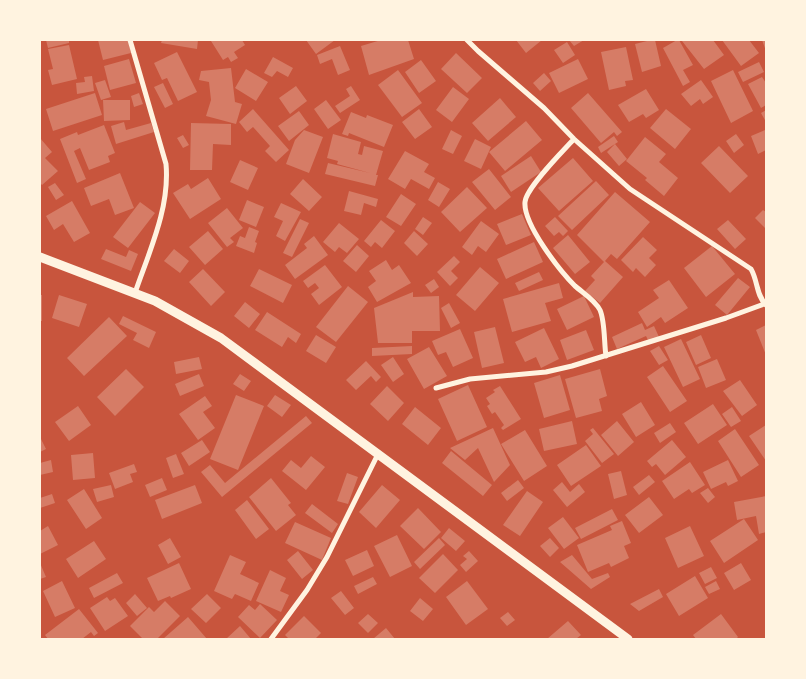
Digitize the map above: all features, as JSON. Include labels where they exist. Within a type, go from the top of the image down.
[{"type":"street","points":[[130,40],[166,164],[168,181],[165,203],[135,293]]},
{"type":"street","points":[[436,388],[470,379],[546,372],[586,362],[765,305],[758,293],[755,275],[751,269],[630,189],[574,139],[544,108],[478,52],[467,40]]},
{"type":"street","points":[[574,139],[529,190],[524,202],[528,217],[540,243],[574,285],[591,299],[600,310],[606,356]]},
{"type":"street","points":[[40,257],[155,301],[221,338],[628,639]]},
{"type":"street","points":[[271,639],[307,590],[322,565],[378,454]]},
{"type":"building","points":[[46,40],[69,40],[69,43],[48,48]]},
{"type":"building","points":[[98,40],[128,40],[131,53],[103,60]]},
{"type":"building","points":[[162,40],[198,40],[197,49],[161,43]]},
{"type":"building","points":[[242,40],[245,45],[234,52],[238,58],[231,62],[228,57],[223,60],[211,41]]},
{"type":"building","points":[[306,40],[335,40],[316,54]]},
{"type":"building","points":[[381,40],[408,40],[414,59],[369,75],[361,46]]},
{"type":"building","points":[[516,40],[542,40],[526,53]]},
{"type":"building","points":[[569,40],[584,40],[574,46]]},
{"type":"building","points":[[655,40],[661,66],[642,72],[635,44]]},
{"type":"building","points":[[679,40],[693,65],[683,70],[690,82],[683,86],[663,48]]},
{"type":"building","points":[[713,40],[724,55],[704,69],[682,41]]},
{"type":"building","points":[[722,40],[749,40],[759,53],[741,66]]},
{"type":"building","points":[[762,40],[766,40],[766,51]]},
{"type":"building","points":[[567,42],[575,55],[563,63],[554,50]]},
{"type":"building","points":[[69,45],[77,79],[52,85],[48,70],[53,69],[48,49]]},
{"type":"building","points":[[340,46],[350,70],[338,75],[332,59],[320,64],[317,55]]},
{"type":"building","points":[[626,47],[633,80],[625,81],[626,86],[609,90],[601,52]]},
{"type":"building","points":[[177,52],[197,92],[178,101],[167,78],[162,80],[154,63]]},
{"type":"building","points":[[456,53],[482,78],[467,93],[441,69]]},
{"type":"building","points":[[273,57],[293,68],[288,77],[277,71],[272,77],[264,73]]},
{"type":"building","points":[[129,59],[136,83],[110,90],[104,66]]},
{"type":"building","points":[[578,59],[588,79],[559,93],[549,73]]},
{"type":"building","points":[[421,60],[436,81],[419,93],[405,72]]},
{"type":"building","points":[[759,62],[764,72],[743,82],[738,72]]},
{"type":"building","points":[[231,68],[235,102],[242,104],[236,124],[206,116],[211,100],[209,82],[199,80],[201,71]]},
{"type":"building","points":[[246,69],[268,82],[256,101],[235,88]]},
{"type":"building","points":[[398,70],[422,103],[402,117],[378,85]]},
{"type":"building","points":[[733,70],[753,111],[731,123],[711,81]]},
{"type":"building","points":[[544,73],[551,81],[540,91],[533,83]]},
{"type":"building","points":[[92,76],[94,91],[77,94],[76,83],[85,82],[84,77]]},
{"type":"building","points":[[762,77],[766,83],[766,105],[761,108],[748,84]]},
{"type":"building","points":[[105,80],[111,97],[101,100],[95,83]]},
{"type":"building","points":[[701,80],[713,97],[703,104],[700,99],[691,106],[681,94]]},
{"type":"building","points":[[163,83],[173,104],[165,108],[154,87]]},
{"type":"building","points":[[296,86],[307,101],[290,114],[279,98]]},
{"type":"building","points":[[351,86],[360,100],[340,113],[335,106],[350,96],[346,89]]},
{"type":"building","points":[[453,87],[469,99],[452,122],[436,110]]},
{"type":"building","points":[[646,89],[659,110],[646,118],[643,114],[629,122],[618,105]]},
{"type":"building","points":[[95,93],[102,115],[53,131],[46,109]]},
{"type":"building","points":[[139,93],[143,104],[134,107],[131,96]]},
{"type":"building","points":[[588,93],[622,132],[617,136],[614,132],[601,143],[571,108]]},
{"type":"building","points":[[500,98],[516,117],[488,141],[472,123]]},
{"type":"building","points":[[103,100],[130,100],[130,120],[104,121]]},
{"type":"building","points":[[326,100],[341,120],[328,129],[314,109]]},
{"type":"building","points":[[253,109],[289,150],[276,162],[265,151],[270,146],[253,127],[247,132],[239,122]]},
{"type":"building","points":[[419,109],[432,127],[415,139],[402,122]]},
{"type":"building","points":[[666,109],[691,129],[675,149],[650,128]]},
{"type":"building","points":[[766,110],[766,122],[761,113]]},
{"type":"building","points":[[299,111],[309,125],[289,141],[278,126]]},
{"type":"building","points":[[351,112],[366,118],[367,115],[393,125],[384,147],[349,133],[348,136],[342,134]]},
{"type":"building","points":[[526,121],[542,140],[505,171],[489,152]]},
{"type":"building","points":[[124,122],[126,130],[151,123],[154,132],[116,144],[111,126]]},
{"type":"building","points":[[191,123],[231,124],[231,145],[213,144],[212,170],[190,170]]},
{"type":"building","points":[[104,125],[115,153],[108,156],[110,162],[89,170],[80,148],[74,151],[86,179],[77,183],[60,139],[77,132],[78,135]]},
{"type":"building","points":[[304,130],[323,137],[309,173],[286,164],[295,140]]},
{"type":"building","points":[[451,130],[462,136],[453,154],[442,149]]},
{"type":"building","points":[[765,130],[766,150],[758,154],[751,136]]},
{"type":"building","points":[[333,134],[361,142],[358,154],[362,155],[364,146],[383,151],[375,186],[325,174],[328,163],[370,173],[337,164],[338,161],[327,158]]},
{"type":"building","points":[[736,134],[744,145],[734,153],[726,141]]},
{"type":"building","points":[[183,135],[189,145],[183,148],[177,138]]},
{"type":"building","points":[[614,136],[618,142],[601,153],[598,147]]},
{"type":"building","points":[[645,137],[666,154],[659,162],[678,178],[664,196],[645,180],[647,178],[626,161]]},
{"type":"building","points":[[40,138],[52,152],[45,158],[58,171],[42,185],[40,183]]},
{"type":"building","points":[[475,139],[491,147],[481,169],[464,161]]},
{"type":"building","points":[[615,144],[627,159],[619,166],[607,152]]},
{"type":"building","points":[[719,146],[748,176],[730,193],[701,163]]},
{"type":"building","points":[[405,151],[429,164],[424,172],[435,178],[429,189],[411,179],[405,189],[388,179]]},
{"type":"building","points":[[531,156],[541,172],[511,192],[501,176]]},
{"type":"building","points":[[573,158],[593,181],[559,211],[538,188]]},
{"type":"building","points":[[240,160],[258,168],[248,190],[230,182]]},
{"type":"building","points":[[489,169],[511,197],[495,210],[472,182]]},
{"type":"building","points":[[120,173],[134,208],[115,215],[109,199],[91,206],[84,188]]},
{"type":"building","points":[[208,178],[221,199],[190,219],[173,193],[188,184],[191,189]]},
{"type":"building","points":[[303,179],[322,197],[309,211],[290,194]]},
{"type":"building","points":[[596,181],[609,195],[572,230],[558,216]]},
{"type":"building","points":[[438,182],[450,189],[439,207],[428,200]]},
{"type":"building","points":[[55,183],[64,195],[56,200],[48,187]]},
{"type":"building","points":[[467,187],[487,208],[460,232],[441,212]]},
{"type":"building","points":[[349,191],[378,199],[376,207],[364,203],[361,215],[344,211]]},
{"type":"building","points":[[615,192],[650,222],[617,259],[611,254],[605,261],[623,277],[600,303],[585,291],[595,280],[591,276],[604,262],[577,235]]},
{"type":"building","points":[[401,194],[416,204],[401,226],[386,217]]},
{"type":"building","points":[[247,200],[264,207],[256,227],[239,220]]},
{"type":"building","points":[[72,201],[90,233],[74,242],[63,224],[54,230],[46,216]]},
{"type":"building","points":[[140,202],[155,213],[128,248],[113,237]]},
{"type":"building","points":[[281,203],[301,212],[285,241],[276,236],[283,221],[274,217]]},
{"type":"building","points":[[227,208],[243,228],[230,238],[234,242],[227,247],[208,223]]},
{"type":"building","points":[[763,210],[766,212],[766,229],[755,218]]},
{"type":"building","points":[[522,214],[531,235],[506,245],[497,224]]},
{"type":"building","points":[[423,217],[432,223],[423,235],[415,229]]},
{"type":"building","points":[[555,217],[568,231],[563,236],[559,232],[554,236],[545,226]]},
{"type":"building","points":[[300,219],[309,223],[292,257],[283,253]]},
{"type":"building","points":[[381,220],[395,231],[382,248],[375,242],[371,247],[364,241]]},
{"type":"building","points":[[728,220],[746,239],[735,249],[717,229]]},
{"type":"building","points":[[481,221],[499,234],[486,252],[478,246],[472,255],[462,247]]},
{"type":"building","points":[[339,223],[359,239],[347,253],[339,247],[335,252],[323,242]]},
{"type":"building","points":[[249,227],[259,231],[254,253],[236,246],[240,236],[245,238]]},
{"type":"building","points":[[208,231],[223,249],[205,265],[189,247]]},
{"type":"building","points":[[414,231],[428,244],[417,256],[404,243]]},
{"type":"building","points":[[568,235],[590,262],[575,274],[553,248]]},
{"type":"building","points":[[314,236],[328,255],[295,279],[285,265],[307,248],[304,244]]},
{"type":"building","points":[[643,237],[657,250],[649,258],[656,265],[645,277],[636,268],[633,272],[621,260]]},
{"type":"building","points":[[534,242],[543,262],[506,279],[497,259]]},
{"type":"building","points":[[357,245],[369,256],[356,272],[343,261]]},
{"type":"building","points":[[712,246],[735,274],[706,297],[684,268]]},
{"type":"building","points":[[106,249],[126,257],[129,250],[138,254],[131,271],[101,259]]},
{"type":"building","points":[[174,249],[189,261],[180,273],[164,261]]},
{"type":"building","points":[[454,256],[460,262],[451,271],[458,278],[450,286],[437,272]]},
{"type":"building","points":[[386,260],[392,270],[399,265],[411,283],[377,302],[368,287],[376,281],[369,271]]},
{"type":"building","points":[[325,265],[342,287],[319,305],[311,294],[319,288],[315,283],[308,288],[303,281]]},
{"type":"building","points":[[480,267],[499,283],[475,311],[456,295]]},
{"type":"building","points":[[203,269],[225,292],[211,306],[189,282]]},
{"type":"building","points":[[259,269],[292,285],[283,303],[250,286]]},
{"type":"building","points":[[539,272],[543,280],[519,291],[515,283]]},
{"type":"building","points":[[738,278],[750,287],[727,315],[715,305]]},
{"type":"building","points":[[434,279],[439,287],[431,293],[425,285]]},
{"type":"building","points":[[669,280],[688,308],[665,323],[661,317],[647,327],[638,312],[659,298],[653,290]]},
{"type":"building","points":[[559,283],[563,298],[545,303],[551,321],[512,332],[503,299]]},
{"type":"building","points":[[348,286],[368,302],[336,342],[316,327]]},
{"type":"building","points":[[413,292],[413,297],[439,296],[440,331],[412,331],[412,343],[378,343],[374,308]]},
{"type":"building","points":[[40,295],[42,295],[42,321],[40,321]]},
{"type":"building","points":[[59,295],[87,304],[79,327],[52,318]]},
{"type":"building","points":[[584,296],[594,317],[567,330],[557,309]]},
{"type":"building","points":[[245,302],[260,314],[249,328],[234,316]]},
{"type":"building","points":[[449,303],[460,323],[451,328],[441,308]]},
{"type":"building","points":[[267,312],[301,334],[296,343],[288,337],[282,347],[255,330]]},
{"type":"building","points":[[123,316],[156,332],[149,348],[133,340],[137,333],[119,324]]},
{"type":"building","points":[[109,317],[127,336],[84,376],[67,358]]},
{"type":"building","points":[[642,323],[645,330],[654,326],[659,337],[649,342],[646,336],[617,349],[612,337]]},
{"type":"building","points":[[766,325],[766,355],[756,330]]},
{"type":"building","points":[[495,327],[504,363],[482,368],[474,332]]},
{"type":"building","points":[[544,328],[559,359],[541,368],[536,357],[525,362],[515,342]]},
{"type":"building","points":[[460,329],[473,358],[453,367],[446,352],[438,355],[432,341]]},
{"type":"building","points":[[586,330],[594,350],[567,360],[560,340]]},
{"type":"building","points":[[316,335],[336,347],[326,363],[306,351]]},
{"type":"building","points":[[701,335],[711,358],[696,365],[686,342]]},
{"type":"building","points":[[681,339],[700,379],[683,387],[664,347]]},
{"type":"building","points":[[412,346],[412,354],[372,356],[372,348]]},
{"type":"building","points":[[659,346],[668,360],[659,365],[650,351]]},
{"type":"building","points":[[429,347],[447,376],[424,389],[407,359]]},
{"type":"building","points":[[199,357],[202,369],[176,374],[174,362]]},
{"type":"building","points":[[393,357],[404,374],[393,382],[381,365]]},
{"type":"building","points":[[717,359],[726,380],[706,388],[698,367]]},
{"type":"building","points":[[366,361],[381,377],[376,382],[371,376],[356,390],[346,380]]},
{"type":"building","points":[[663,366],[687,401],[670,412],[647,377]]},
{"type":"building","points":[[126,369],[144,387],[115,416],[97,397]]},
{"type":"building","points":[[600,369],[607,396],[599,399],[602,411],[576,418],[565,379]]},
{"type":"building","points":[[199,374],[204,386],[180,396],[175,384]]},
{"type":"building","points":[[240,374],[251,381],[244,391],[233,384]]},
{"type":"building","points":[[560,375],[570,410],[544,418],[534,383]]},
{"type":"building","points":[[740,380],[757,405],[742,416],[723,391]]},
{"type":"building","points":[[468,385],[487,427],[457,441],[438,399]]},
{"type":"building","points":[[387,386],[404,403],[388,421],[370,404]]},
{"type":"building","points":[[500,386],[521,419],[503,430],[501,428],[504,425],[495,412],[492,414],[487,406],[490,404],[486,398],[495,392],[493,390]]},
{"type":"building","points":[[236,395],[264,406],[238,470],[210,459]]},
{"type":"building","points":[[275,395],[291,405],[282,417],[267,406]]},
{"type":"building","points":[[205,396],[212,406],[203,412],[215,428],[198,440],[179,414]]},
{"type":"building","points":[[641,402],[655,425],[636,437],[622,414]]},
{"type":"building","points":[[713,404],[727,425],[698,444],[684,423]]},
{"type":"building","points":[[78,406],[91,425],[69,441],[55,422]]},
{"type":"building","points":[[415,407],[441,428],[428,445],[402,424]]},
{"type":"building","points":[[732,407],[741,421],[731,427],[722,414]]},
{"type":"building","points":[[306,416],[312,423],[222,497],[201,472],[210,465],[225,483]]},
{"type":"building","points":[[572,421],[577,444],[544,451],[539,429]]},
{"type":"building","points":[[617,421],[634,442],[618,456],[601,435]]},
{"type":"building","points":[[670,423],[676,432],[660,443],[654,433]]},
{"type":"building","points":[[766,425],[766,461],[749,436]]},
{"type":"building","points":[[493,428],[510,465],[494,482],[478,448],[465,460],[450,448]]},
{"type":"building","points":[[593,428],[614,454],[602,463],[585,441],[593,434],[590,430]]},
{"type":"building","points":[[735,429],[759,465],[741,477],[718,441]]},
{"type":"building","points":[[525,430],[547,466],[524,481],[501,444]]},
{"type":"building","points":[[40,437],[46,449],[40,452]]},
{"type":"building","points":[[202,440],[210,452],[189,466],[181,453]]},
{"type":"building","points":[[672,440],[686,457],[665,475],[656,464],[652,467],[647,461]]},
{"type":"building","points":[[586,445],[601,466],[571,486],[557,465]]},
{"type":"building","points":[[451,451],[492,485],[483,496],[442,463]]},
{"type":"building","points":[[93,453],[95,478],[73,480],[71,455]]},
{"type":"building","points":[[176,454],[184,474],[173,478],[166,458]]},
{"type":"building","points":[[311,456],[325,467],[306,490],[282,471],[291,460],[301,468]]},
{"type":"building","points":[[51,460],[53,472],[40,475],[40,463]]},
{"type":"building","points":[[728,460],[738,481],[728,486],[726,482],[711,489],[703,472]]},
{"type":"building","points":[[690,462],[705,485],[692,493],[689,489],[674,499],[662,481]]},
{"type":"building","points":[[134,464],[137,472],[130,474],[133,482],[115,489],[109,473]]},
{"type":"building","points":[[621,471],[627,495],[614,499],[608,474]]},
{"type":"building","points":[[347,473],[358,477],[348,504],[337,501]]},
{"type":"building","points":[[649,475],[655,482],[639,495],[633,487]]},
{"type":"building","points":[[162,478],[167,490],[150,497],[145,485]]},
{"type":"building","points":[[271,478],[291,503],[288,505],[296,515],[276,531],[249,497]]},
{"type":"building","points":[[518,480],[524,488],[507,501],[501,493]]},
{"type":"building","points":[[562,482],[570,492],[579,484],[585,492],[567,507],[553,490]]},
{"type":"building","points":[[111,485],[114,497],[97,502],[93,489]]},
{"type":"building","points":[[195,485],[202,503],[162,519],[155,500]]},
{"type":"building","points":[[382,485],[400,500],[376,528],[359,512]]},
{"type":"building","points":[[708,488],[715,497],[708,503],[700,493]]},
{"type":"building","points":[[84,489],[102,518],[86,529],[67,500]]},
{"type":"building","points":[[527,491],[543,502],[520,536],[503,525]]},
{"type":"building","points":[[52,494],[55,503],[40,508],[40,498]]},
{"type":"building","points":[[766,496],[766,532],[759,534],[756,516],[737,520],[734,502]]},
{"type":"building","points":[[649,497],[663,515],[639,533],[625,515]]},
{"type":"building","points":[[247,500],[269,529],[256,539],[235,510]]},
{"type":"building","points":[[312,504],[338,524],[332,533],[305,513]]},
{"type":"building","points":[[418,508],[441,532],[424,549],[400,526]]},
{"type":"building","points":[[612,509],[618,520],[581,539],[575,528]]},
{"type":"building","points":[[563,517],[579,538],[564,549],[548,528]]},
{"type":"building","points":[[744,519],[758,540],[724,563],[710,541]]},
{"type":"building","points":[[622,521],[631,543],[624,546],[629,558],[611,567],[609,563],[588,572],[577,545],[612,530],[610,526]]},
{"type":"building","points":[[295,522],[331,538],[322,560],[285,543]]},
{"type":"building","points":[[48,526],[58,545],[40,554],[40,531]]},
{"type":"building","points":[[690,526],[704,556],[678,568],[665,538]]},
{"type":"building","points":[[449,528],[465,541],[456,551],[441,538]]},
{"type":"building","points":[[397,535],[412,566],[390,577],[374,546]]},
{"type":"building","points":[[170,538],[181,557],[168,564],[158,545]]},
{"type":"building","points":[[439,538],[445,545],[420,569],[414,562]]},
{"type":"building","points":[[550,538],[559,548],[550,557],[540,546]]},
{"type":"building","points":[[94,541],[106,559],[78,578],[66,559]]},
{"type":"building","points":[[367,550],[374,566],[353,576],[345,560]]},
{"type":"building","points":[[298,551],[313,570],[302,579],[287,560]]},
{"type":"building","points":[[469,551],[478,561],[466,572],[460,565],[467,559],[463,556]]},
{"type":"building","points":[[443,554],[458,570],[435,593],[419,578]]},
{"type":"building","points":[[230,555],[246,562],[240,574],[259,583],[251,601],[235,594],[232,599],[214,591]]},
{"type":"building","points":[[572,555],[592,579],[608,573],[610,577],[591,589],[560,562]]},
{"type":"building","points":[[40,563],[46,577],[40,579]]},
{"type":"building","points":[[179,563],[191,589],[171,598],[170,596],[158,601],[147,578]]},
{"type":"building","points":[[741,563],[751,580],[734,590],[724,573]]},
{"type":"building","points":[[711,567],[717,578],[705,584],[699,573]]},
{"type":"building","points":[[270,570],[286,578],[280,591],[289,595],[281,612],[256,601]]},
{"type":"building","points":[[117,573],[123,583],[94,598],[89,588]]},
{"type":"building","points":[[695,576],[708,598],[679,616],[666,594]]},
{"type":"building","points":[[373,577],[377,584],[358,594],[354,586]]},
{"type":"building","points":[[62,581],[75,608],[55,617],[43,591]]},
{"type":"building","points":[[467,581],[488,609],[466,625],[446,597]]},
{"type":"building","points":[[716,581],[720,589],[709,594],[705,587]]},
{"type":"building","points":[[659,589],[663,597],[639,611],[630,604]]},
{"type":"building","points":[[341,591],[354,608],[345,615],[331,598]]},
{"type":"building","points":[[135,594],[147,608],[137,616],[126,603]]},
{"type":"building","points":[[207,594],[221,608],[206,623],[191,609]]},
{"type":"building","points":[[107,597],[110,601],[115,598],[128,616],[105,631],[90,608]]},
{"type":"building","points":[[420,598],[433,609],[423,621],[410,611]]},
{"type":"building","points":[[165,601],[180,616],[157,639],[143,639],[130,626],[149,607],[154,612]]},
{"type":"building","points":[[260,604],[277,620],[260,638],[238,617],[249,605],[255,610]]},
{"type":"building","points":[[79,609],[98,633],[94,636],[91,632],[82,639],[48,639],[45,635]]},
{"type":"building","points":[[508,612],[515,620],[507,626],[500,618]]},
{"type":"building","points":[[368,614],[378,623],[368,633],[358,623]]},
{"type":"building","points":[[721,614],[738,637],[736,639],[696,639],[693,635]]},
{"type":"building","points":[[304,616],[321,633],[315,639],[289,639],[285,635]]},
{"type":"building","points":[[188,617],[207,639],[163,639]]},
{"type":"building","points":[[568,621],[581,635],[576,639],[547,639]]},
{"type":"building","points":[[240,626],[251,639],[226,639]]},
{"type":"building","points":[[386,628],[395,639],[373,639]]}]
